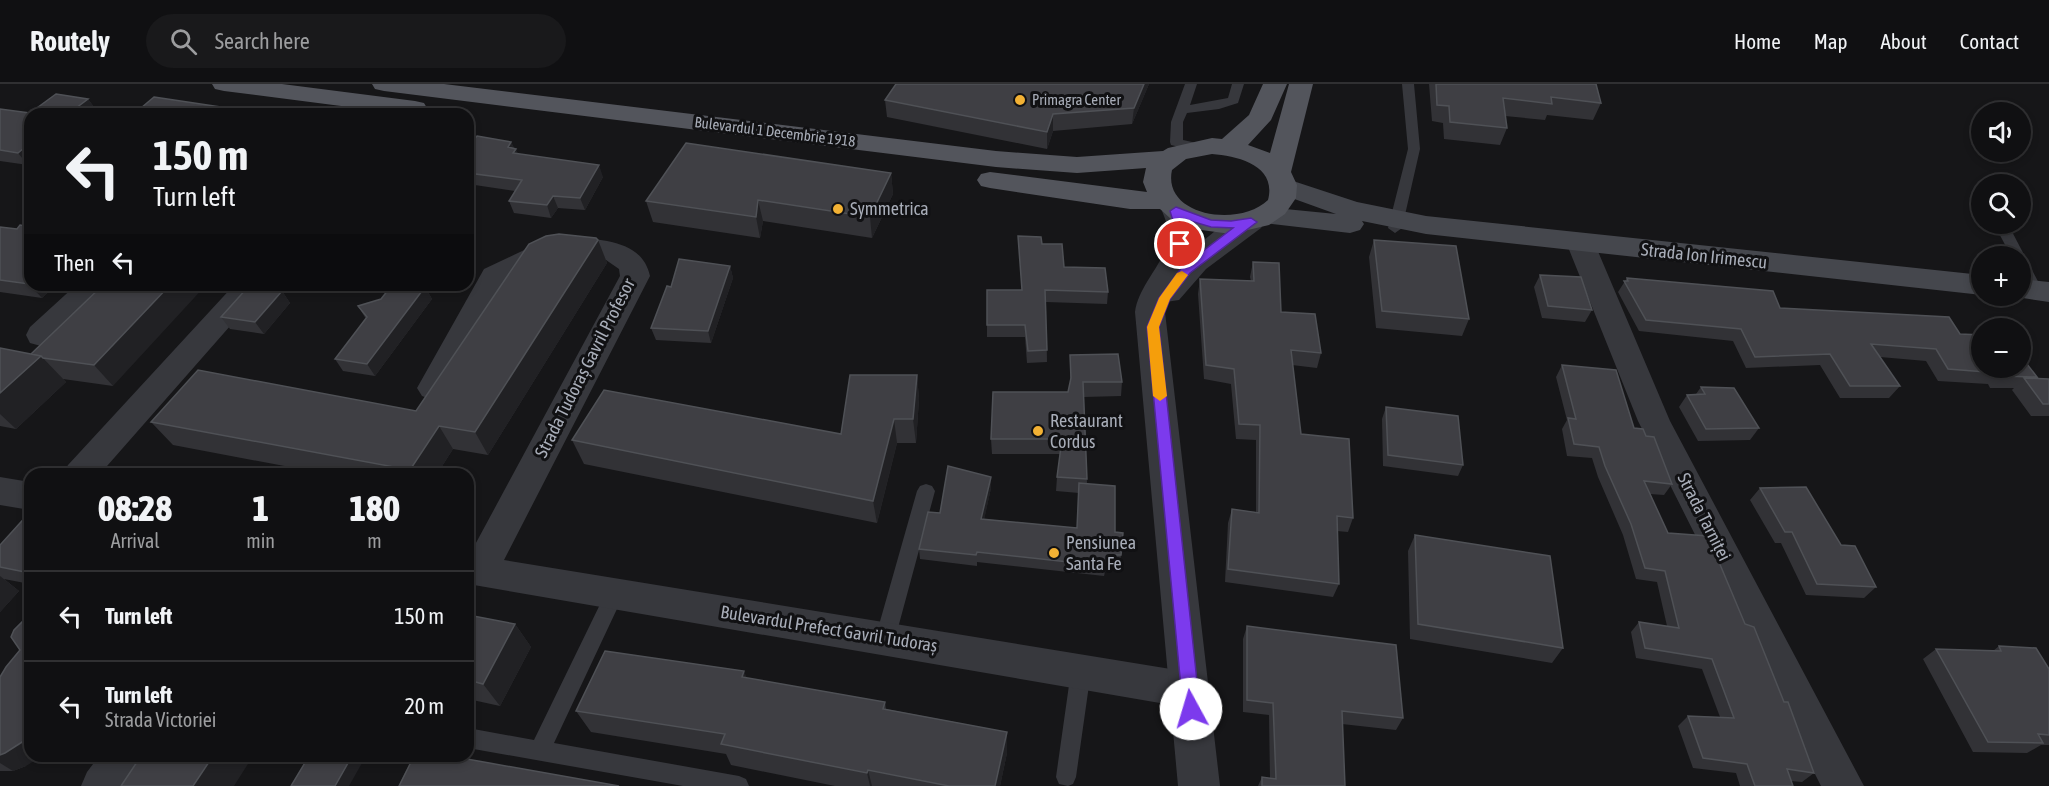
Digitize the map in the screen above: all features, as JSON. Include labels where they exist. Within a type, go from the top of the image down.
[{"type":"main road","points":[[224,84],[412,108]]},
{"type":"main road","name":"Bulevardul 1 Decembrie 1918","points":[[384,84],[996,159],[1077,165],[1167,159]]},
{"type":"main road","points":[[1228,147],[1259,121],[1268,106],[1275,84]]},
{"type":"main road","points":[[1281,180],[1266,161],[1248,152],[1228,147],[1196,147],[1179,152],[1167,159],[1159,168],[1155,179],[1158,190],[1170,206],[1192,219],[1211,224],[1231,225],[1258,219],[1276,208],[1282,198],[1281,180],[1301,84]]},
{"type":"main road","name":"Bulevardul 1 Decembrie 1918","points":[[474,116],[1008,182],[1170,206]]},
{"type":"main road","name":"Strada Ion Irimescu","points":[[1281,180],[1305,195],[1395,224]]},
{"type":"main road","name":"Strada Ion Irimescu","points":[[1258,219],[1426,225],[1971,284]]},
{"type":"street","points":[[1170,206],[1182,231],[1180,244],[1150,303],[1199,786]]},
{"type":"street","points":[[1153,327],[1165,298],[1186,270],[1227,237],[1258,219]]},
{"type":"street","name":"Strada Tarniței","points":[[1580,242],[1654,421],[1843,786]]},
{"type":"street","name":"Strada Tudoraș Gavril Profesor","points":[[433,388],[481,275],[547,251],[569,246],[612,251],[624,257],[633,266],[635,276],[474,570]]},
{"type":"street","points":[[41,335],[88,291]]},
{"type":"street","points":[[85,468],[246,291]]},
{"type":"street","points":[[0,492],[24,495]]},
{"type":"street","name":"Bulevardul Prefect Gavril Tudoraș","points":[[474,570],[1189,690]]},
{"type":"street","points":[[102,786],[119,762]]},
{"type":"lane","points":[[1191,84],[1177,122],[1176,142],[1196,147]]},
{"type":"lane","points":[[1182,110],[1219,105],[1234,100],[1238,84]]},
{"type":"lane","points":[[1395,224],[1414,149],[1408,84]]},
{"type":"lane","points":[[885,639],[926,491]]},
{"type":"lane","points":[[540,750],[615,594]]},
{"type":"lane","points":[[1066,777],[1081,671]]},
{"type":"lane","points":[[474,739],[739,786]]},
{"type":"building","name":"Primagra Center","points":[[896,84],[1144,84],[1134,108],[1053,114],[1047,132],[885,100]]},
{"type":"building","points":[[1436,84],[1596,84],[1601,103],[1551,97],[1552,104],[1503,98],[1507,128],[1450,122],[1449,106],[1437,105]]},
{"type":"building","points":[[56,94],[88,99],[76,108],[37,108]]},
{"type":"building","points":[[154,97],[228,108],[141,108]]},
{"type":"building","points":[[0,109],[24,112],[24,148],[18,153],[0,150]]},
{"type":"building","points":[[477,136],[511,142],[508,147],[516,149],[513,153],[599,165],[580,198],[553,196],[547,205],[509,201],[522,180],[474,174],[474,140]]},
{"type":"building","points":[[686,143],[891,173],[870,217],[758,200],[756,217],[646,201]]},
{"type":"building","points":[[20,225],[24,226],[24,283],[0,280],[0,227],[17,229]]},
{"type":"building","points":[[559,234],[598,240],[475,432],[439,426],[411,468],[399,468],[151,422],[198,370],[416,411],[529,244],[546,236]]},
{"type":"building","points":[[1018,236],[1041,237],[1042,244],[1062,244],[1064,267],[1105,268],[1108,292],[1045,290],[1047,350],[1028,351],[1025,325],[987,325],[987,290],[1022,290]]},
{"type":"building","points":[[1374,240],[1456,246],[1469,319],[1382,311]]},
{"type":"building","points":[[679,259],[730,266],[708,331],[651,328],[667,286],[671,287]]},
{"type":"building","points":[[1253,262],[1279,263],[1281,312],[1315,314],[1321,353],[1291,350],[1301,434],[1349,439],[1353,518],[1337,516],[1339,584],[1228,569],[1232,509],[1259,513],[1260,425],[1239,424],[1234,369],[1206,365],[1200,279],[1254,281]]},
{"type":"building","points":[[1540,275],[1581,277],[1592,310],[1548,306]]},
{"type":"building","points":[[1627,278],[1773,291],[1780,308],[1949,317],[1960,334],[1971,334],[1971,371],[1948,369],[1936,349],[1871,344],[1900,386],[1850,386],[1830,354],[1755,357],[1741,329],[1646,320],[1624,281],[1628,281]]},
{"type":"building","points":[[97,291],[164,291],[94,365],[43,358],[31,354]]},
{"type":"building","points":[[244,291],[282,291],[255,322],[221,317]]},
{"type":"building","points":[[387,291],[422,291],[367,364],[335,359],[367,317],[358,306],[381,299]]},
{"type":"building","points":[[0,348],[41,356],[0,393]]},
{"type":"building","points":[[1118,354],[1122,382],[1083,382],[1087,479],[1057,477],[1062,439],[991,439],[993,392],[1068,392],[1071,378],[1070,355]]},
{"type":"building","points":[[1562,365],[1616,370],[1634,428],[1643,429],[1646,436],[1654,437],[1672,484],[1644,481],[1668,533],[1708,536],[1745,624],[1754,627],[1784,702],[1788,702],[1814,773],[1787,769],[1793,786],[1755,786],[1747,764],[1703,758],[1688,716],[1734,718],[1712,659],[1645,648],[1639,622],[1679,628],[1665,571],[1645,568],[1631,524],[1599,447],[1574,444],[1568,418],[1576,419]]},
{"type":"building","points":[[2031,369],[2037,377],[2031,377]]},
{"type":"building","points":[[850,375],[917,375],[913,419],[894,419],[873,501],[572,440],[604,390],[841,434]]},
{"type":"building","points":[[2024,378],[2049,379],[2049,404],[2043,404]]},
{"type":"building","points":[[1701,387],[1734,388],[1759,428],[1706,429],[1687,395],[1705,394]]},
{"type":"building","points":[[1386,407],[1458,416],[1463,465],[1388,455]]},
{"type":"building","points":[[948,466],[991,477],[981,519],[1077,528],[1079,483],[1115,486],[1115,532],[1123,533],[1121,555],[1108,555],[1105,566],[977,552],[976,555],[919,549],[928,512],[940,513]]},
{"type":"building","points":[[1806,487],[1841,545],[1855,546],[1876,587],[1817,584],[1792,532],[1785,532],[1760,488]]},
{"type":"building","points":[[24,519],[24,572],[0,567],[0,545]]},
{"type":"building","points":[[1415,535],[1550,556],[1563,648],[1418,624]]},
{"type":"building","points":[[474,616],[515,624],[483,684],[474,682]]},
{"type":"building","points":[[24,620],[24,741],[0,755],[0,677],[20,650],[11,637],[14,630]]},
{"type":"building","points":[[1247,626],[1396,645],[1403,718],[1342,711],[1345,786],[1262,786],[1262,777],[1276,779],[1273,703],[1247,700]]},
{"type":"building","points":[[1999,646],[2036,648],[2049,669],[2049,735],[2038,734],[2043,743],[1988,742],[1936,649],[2001,651]]},
{"type":"building","points":[[605,651],[744,671],[742,677],[885,702],[883,709],[1007,732],[995,786],[949,786],[868,770],[867,773],[721,744],[725,734],[576,711]]},
{"type":"building","points":[[474,760],[619,786],[399,786],[411,762]]},
{"type":"building","points":[[137,762],[209,762],[193,786],[121,786]]},
{"type":"building","points":[[305,762],[349,762],[335,786],[291,786]]},
{"type":"slow traffic","points":[[1160,396],[1153,327],[1165,298],[1182,275]]},
{"type":"place","name":"Primagra Center","points":[[1020,100]]},
{"type":"place","name":"Symmetrica","points":[[838,209]]},
{"type":"place","name":"Restaurant Cordus","points":[[1038,431]]},
{"type":"place","name":"Pensiunea Santa Fe","points":[[1054,553]]},
{"type":"route","points":[[1180,244],[1182,231],[1176,211],[1192,219],[1211,224],[1231,225],[1251,222],[1227,237],[1186,270],[1165,298],[1153,327],[1191,709]]}]
